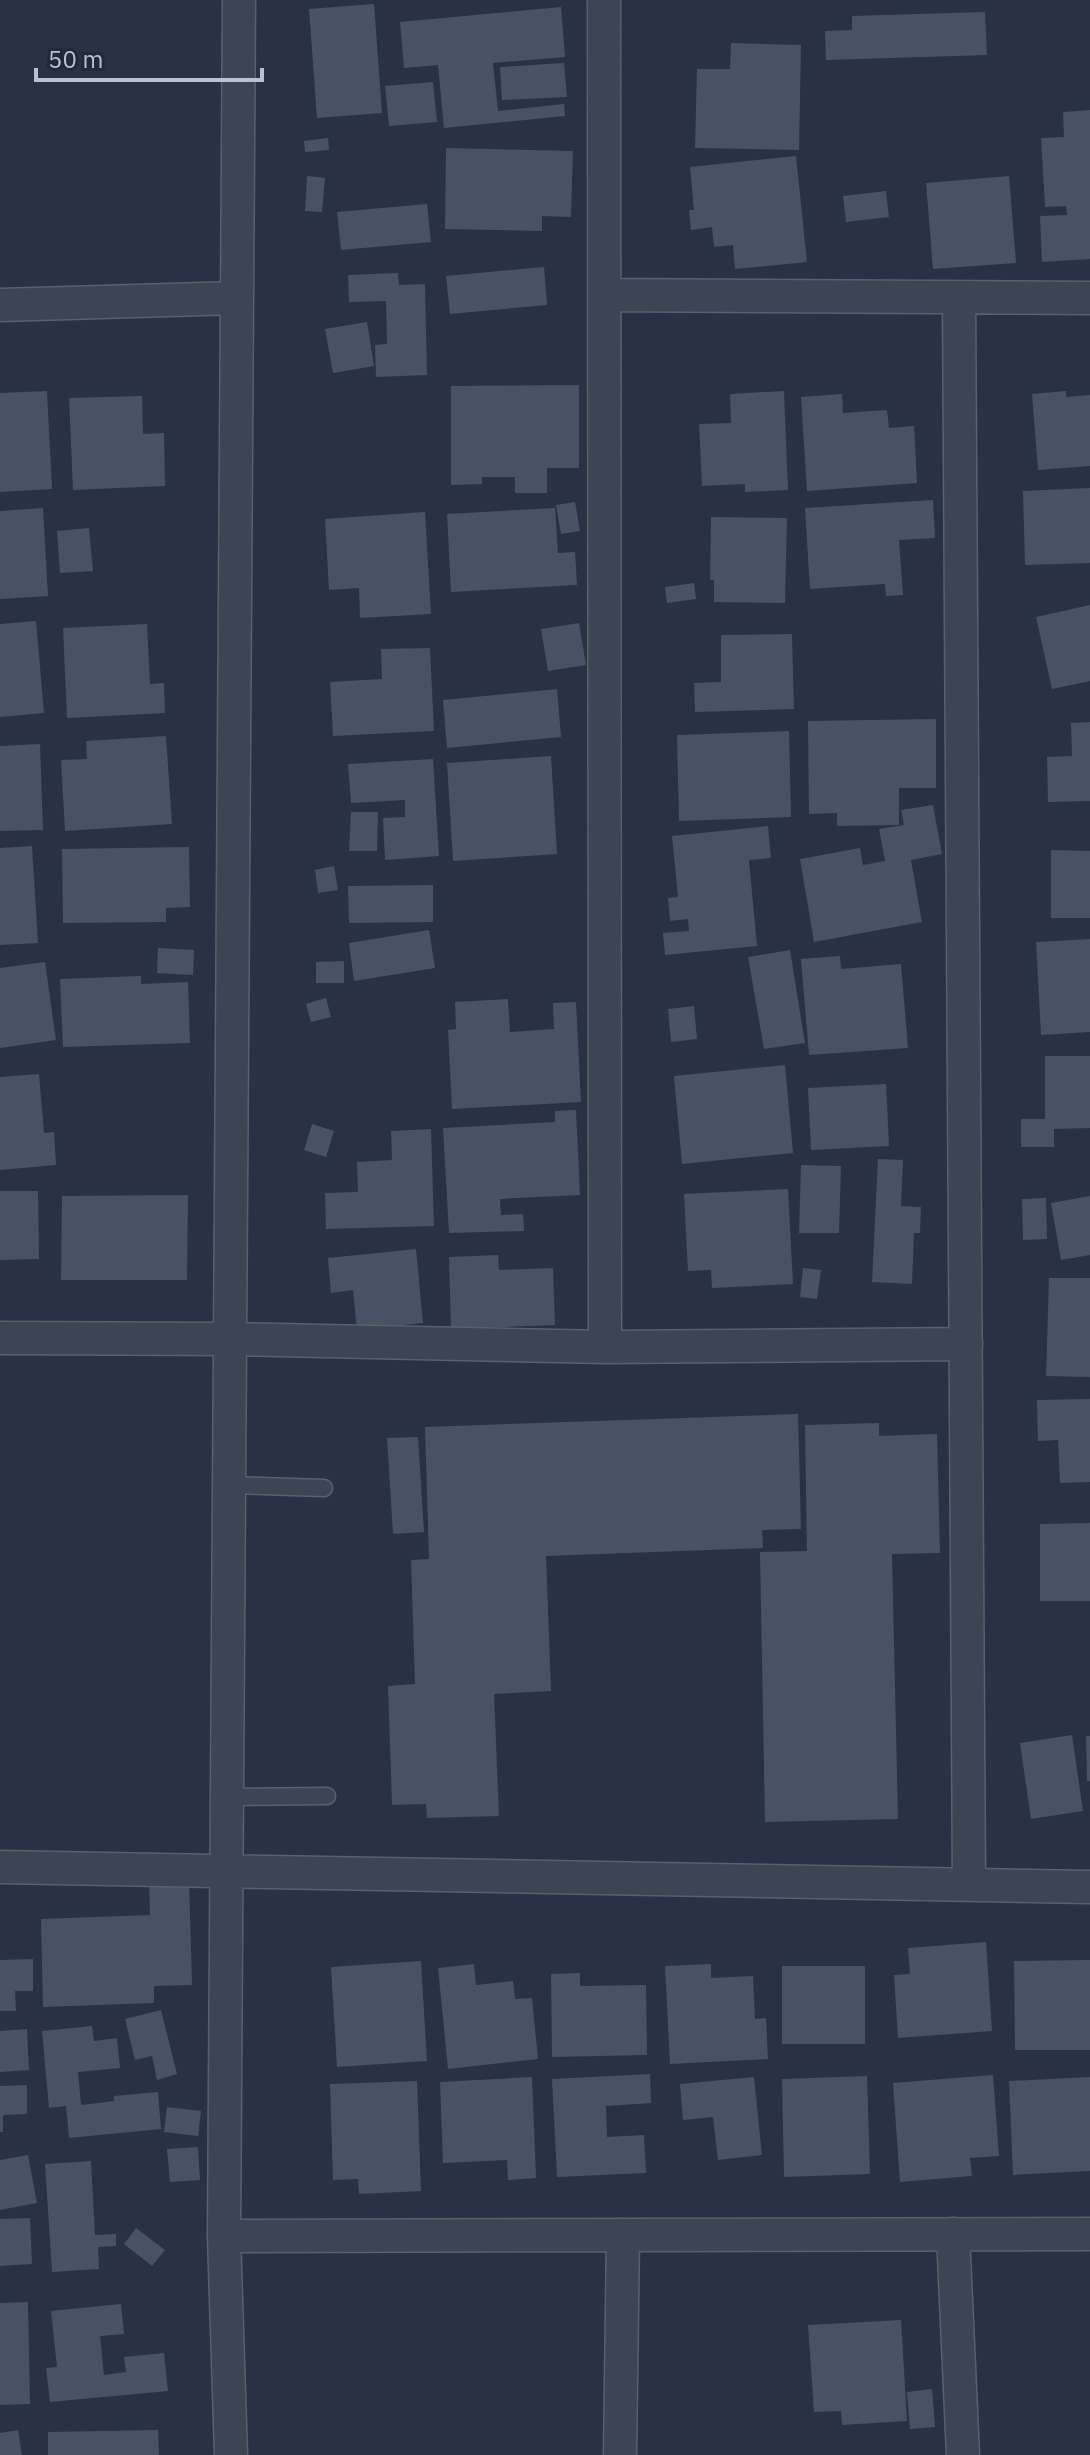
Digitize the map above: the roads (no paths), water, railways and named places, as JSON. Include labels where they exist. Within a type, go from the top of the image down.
[{"type":"street","points":[[231,2455],[224,2236],[239,0]]},
{"type":"street","points":[[604,0],[605,1347]]},
{"type":"street","points":[[604,295],[1090,298]]},
{"type":"street","points":[[0,305],[237,298]]},
{"type":"street","points":[[959,298],[969,1885]]},
{"type":"street","points":[[0,1338],[230,1339],[605,1347],[966,1344]]},
{"type":"street","points":[[0,1867],[1090,1887]]},
{"type":"street","points":[[953,2234],[963,2455]]},
{"type":"street","points":[[224,2236],[1090,2234]]},
{"type":"street","points":[[620,2455],[623,2235]]},
{"type":"lane","points":[[229,1485],[324,1488]]},
{"type":"lane","points":[[227,1797],[327,1796]]}]
